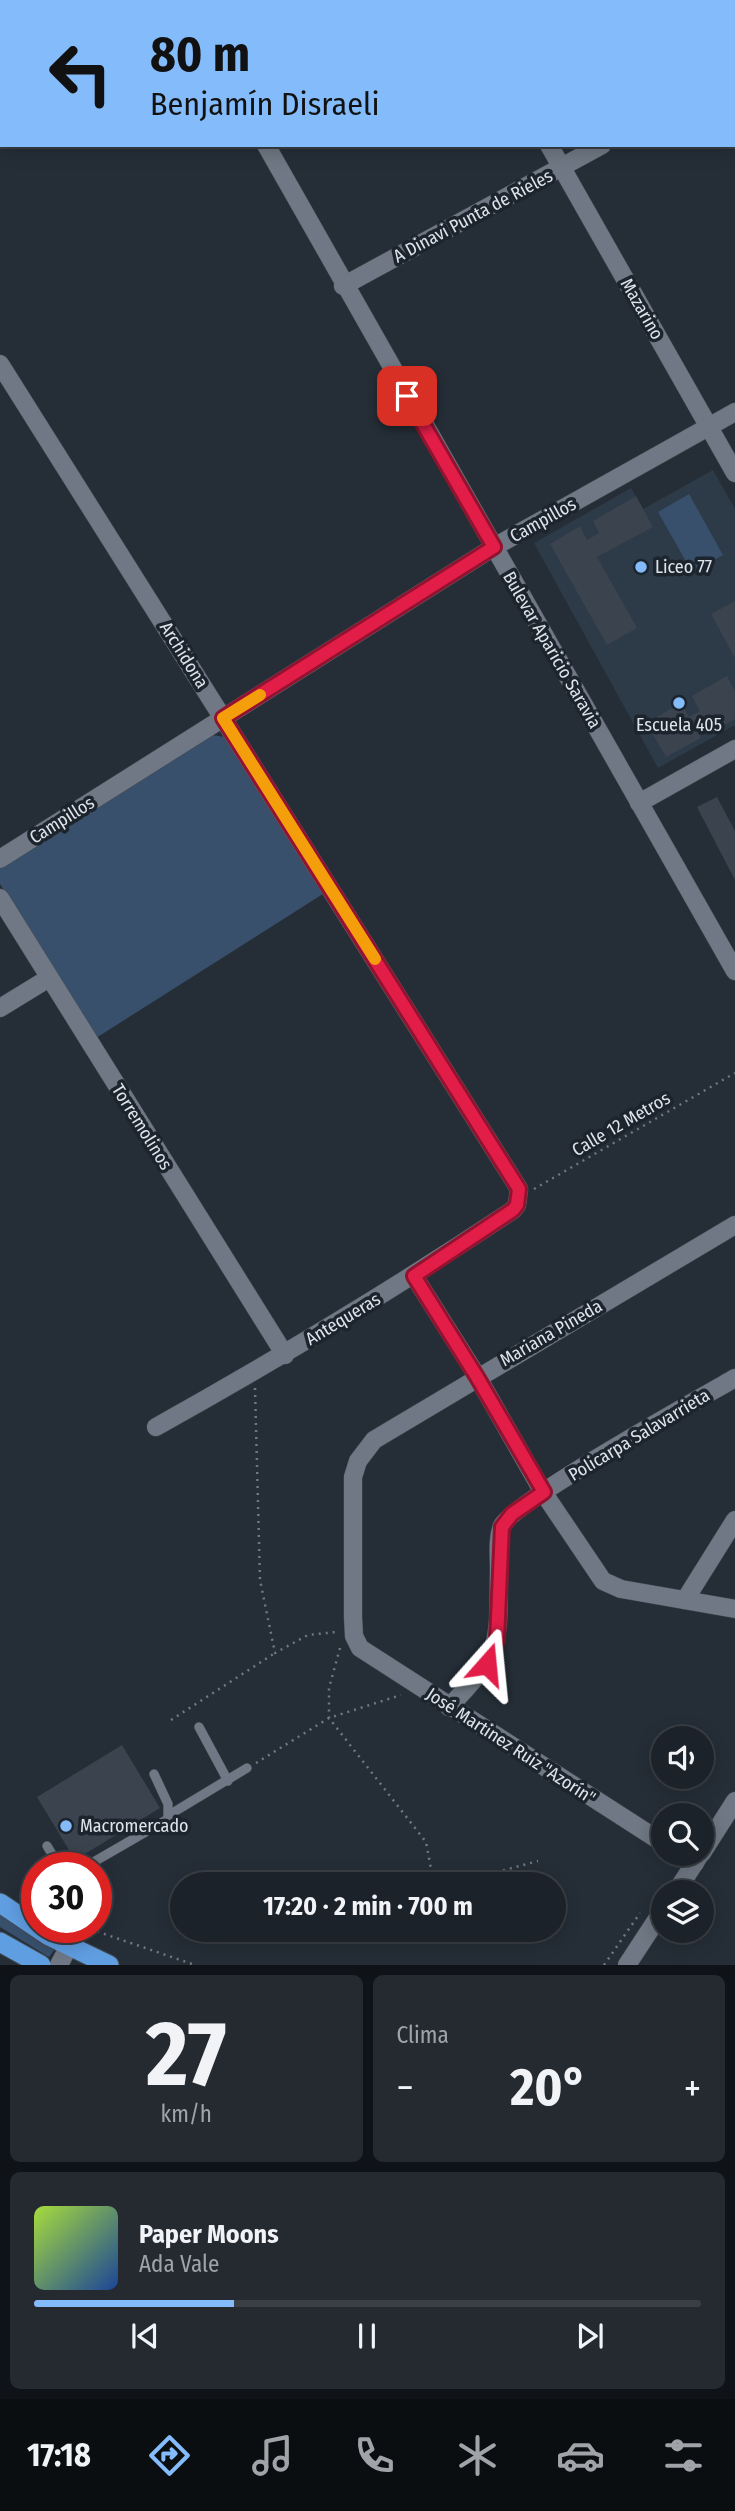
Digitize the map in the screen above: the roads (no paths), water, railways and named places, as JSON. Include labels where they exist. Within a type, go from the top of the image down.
[{"type":"highway","points":[[0,1903],[21,1913]]},
{"type":"highway","points":[[0,1942],[41,1965]]},
{"type":"highway","points":[[65,1943],[109,1965]]},
{"type":"street","name":"Bulevar Aparicio Saravia","points":[[267,147],[735,971]]},
{"type":"street","name":"Mazarino","points":[[550,147],[735,473]]},
{"type":"street","name":"A Dinavi Punta de Rieles","points":[[344,286],[599,147]]},
{"type":"street","name":"Archidona","points":[[0,364],[515,1180],[519,1197]]},
{"type":"street","name":"Campillos","points":[[0,859],[494,547],[735,412]]},
{"type":"street","points":[[639,803],[735,749]]},
{"type":"street","name":"Torremolinos","points":[[0,898],[285,1354]]},
{"type":"street","points":[[0,1008],[49,978]]},
{"type":"street","name":"Antequeras","points":[[156,1427],[250,1375],[414,1276],[513,1210],[519,1197]]},
{"type":"street","name":"Mariana Pineda","points":[[360,1648],[348,1636],[353,1477],[358,1461],[374,1440],[735,1225]]},
{"type":"street","points":[[414,1276],[544,1492],[603,1581],[621,1589],[735,1609]]},
{"type":"street","name":"Policarpa Salavarrieta","points":[[449,1706],[480,1675],[497,1640],[502,1527],[512,1514],[544,1492],[735,1378]]},
{"type":"street","points":[[685,1600],[735,1520]]},
{"type":"street","name":"José Martinez Ruiz \"Azorín\"","points":[[360,1648],[651,1835]]},
{"type":"street","points":[[714,1834],[733,1806]]},
{"type":"street","points":[[627,1965],[651,1928]]},
{"type":"street","points":[[60,1965],[69,1946]]},
{"type":"lane","points":[[199,1727],[228,1781]]},
{"type":"lane","points":[[112,1852],[164,1823],[169,1815],[247,1768]]},
{"type":"lane","points":[[154,1774],[169,1815]]},
{"type":"lane","points":[[47,1846],[51,1852]]},
{"type":"place","name":"Liceo 77","points":[[641,567]]},
{"type":"place","name":"Escuela 405","points":[[679,703]]},
{"type":"place","name":"Macromercado","points":[[66,1826]]}]
